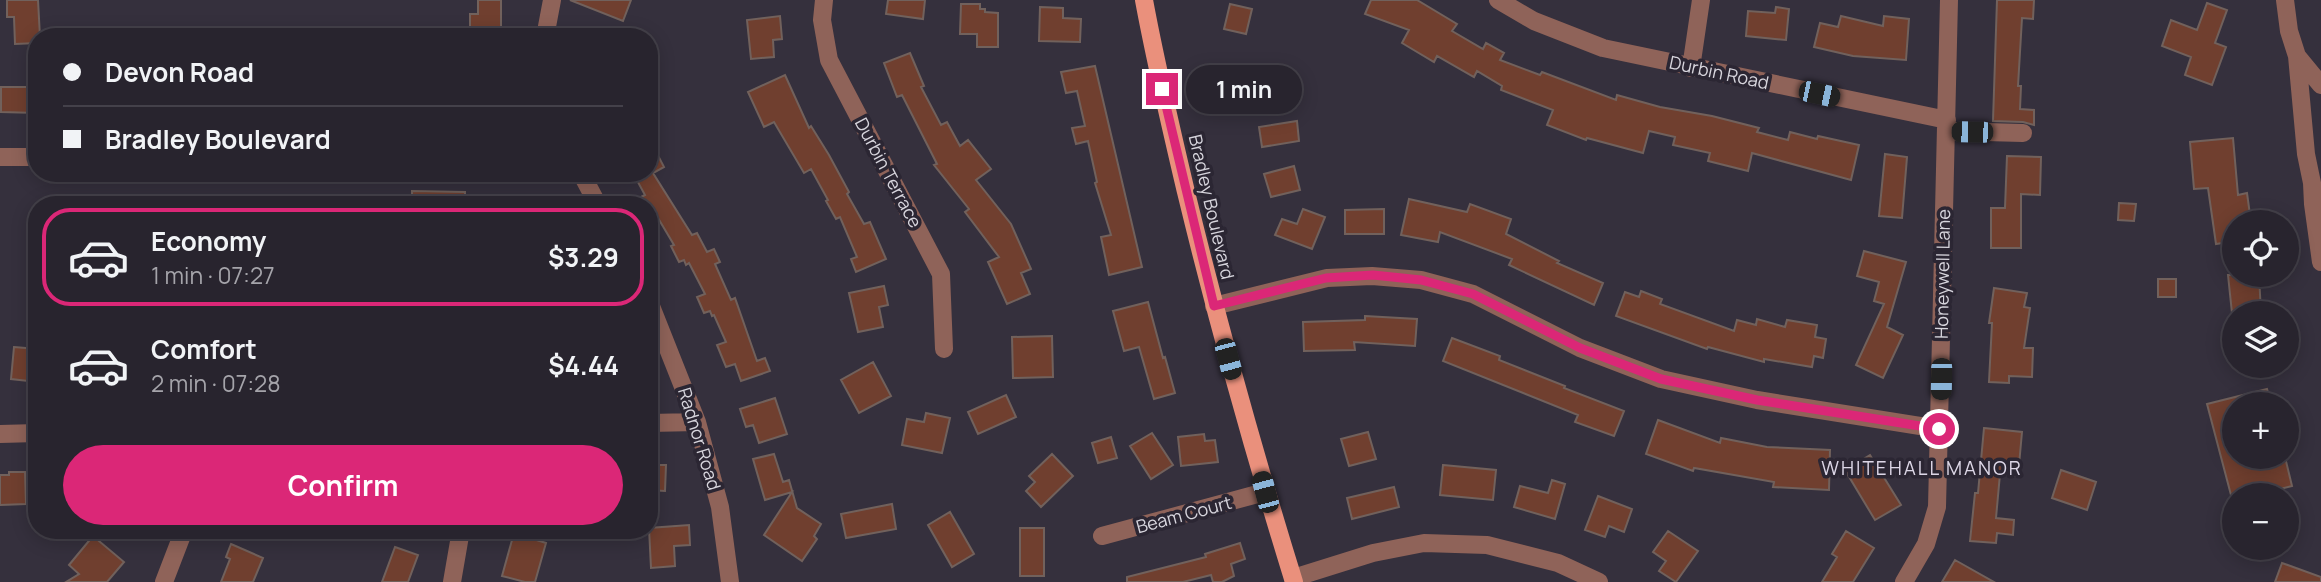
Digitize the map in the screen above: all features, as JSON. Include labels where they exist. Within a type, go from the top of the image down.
[{"type":"main road","name":"Bradley Boulevard","points":[[1144,0],[1155,62],[1214,306],[1265,492],[1293,580]]},
{"type":"street","points":[[547,28],[552,0]]},
{"type":"street","name":"Durbin Terrace","points":[[824,0],[822,20],[829,60],[941,274],[944,349]]},
{"type":"street","name":"Durbin Road","points":[[1499,0],[1534,21],[1603,48],[1947,125],[2023,133]]},
{"type":"street","points":[[1691,68],[1702,0]]},
{"type":"street","name":"Honeywell Lane","points":[[1904,582],[1926,544],[1937,506],[1949,0]]},
{"type":"street","points":[[2285,0],[2289,31],[2297,55],[2306,154],[2317,178],[2313,204],[2321,262]]},
{"type":"street","points":[[2297,55],[2321,85]]},
{"type":"street","points":[[0,157],[28,157]]},
{"type":"street","points":[[1214,306],[1326,278],[1373,275],[1421,280],[1473,294],[1580,348],[1661,379],[1757,400],[1939,429]]},
{"type":"street","name":"Radnor Road","points":[[658,324],[697,422],[720,507],[730,582]]},
{"type":"street","points":[[658,423],[697,422]]},
{"type":"street","points":[[0,434],[28,433]]},
{"type":"street","name":"Beam Court","points":[[1102,536],[1265,492]]},
{"type":"street","points":[[164,582],[181,539]]},
{"type":"street","points":[[452,582],[459,539]]},
{"type":"street","points":[[1293,580],[1373,552],[1424,543],[1487,545],[1558,563],[1599,582]]},
{"type":"building","points":[[7,0],[38,0],[40,28],[28,28],[28,43],[15,44],[14,17],[7,17]]},
{"type":"building","points":[[478,0],[501,0],[501,28],[470,28],[470,14],[478,14]]},
{"type":"building","points":[[570,0],[631,0],[623,21]]},
{"type":"building","points":[[888,0],[925,0],[923,19],[886,14]]},
{"type":"building","points":[[1371,0],[1417,0],[1457,24],[1452,31],[1483,49],[1486,43],[1504,53],[1500,60],[1540,75],[1542,72],[1616,100],[1617,95],[1660,107],[1712,116],[1759,128],[1757,132],[1788,140],[1790,132],[1859,145],[1851,180],[1752,153],[1748,171],[1708,161],[1710,153],[1673,145],[1675,137],[1649,131],[1643,153],[1587,138],[1586,140],[1547,125],[1553,110],[1501,90],[1502,86],[1477,71],[1474,77],[1437,56],[1434,62],[1402,43],[1409,30],[1365,14]]},
{"type":"building","points":[[1997,0],[2034,0],[2033,19],[2022,18],[2018,86],[2021,86],[2020,109],[2034,110],[2034,125],[1993,121]]},
{"type":"building","points":[[2207,3],[2227,10],[2215,43],[2226,47],[2212,85],[2185,75],[2191,57],[2162,46],[2171,20],[2197,30]]},
{"type":"building","points":[[961,4],[980,4],[980,9],[985,9],[985,12],[998,13],[998,47],[977,47],[977,34],[960,34]]},
{"type":"building","points":[[1230,4],[1252,9],[1246,34],[1224,29]]},
{"type":"building","points":[[1040,7],[1063,8],[1063,18],[1081,19],[1080,42],[1039,41]]},
{"type":"building","points":[[1776,7],[1789,9],[1786,40],[1746,36],[1748,11],[1775,13]]},
{"type":"building","points":[[780,16],[782,39],[773,40],[774,57],[751,59],[747,20]]},
{"type":"building","points":[[1841,16],[1883,26],[1884,16],[1909,19],[1906,60],[1853,56],[1814,47],[1820,23],[1838,27]]},
{"type":"building","points":[[910,53],[924,86],[921,87],[941,125],[947,122],[960,146],[968,140],[991,169],[976,180],[1011,224],[1031,269],[1021,273],[1030,294],[1007,304],[988,262],[999,257],[965,212],[969,209],[934,165],[937,164],[902,95],[897,97],[884,63]]},
{"type":"building","points":[[1095,66],[1142,267],[1109,275],[1101,237],[1111,235],[1095,183],[1097,182],[1088,141],[1076,144],[1072,128],[1085,126],[1077,91],[1066,93],[1061,72]]},
{"type":"building","points":[[1263,73],[1265,96],[1245,97],[1243,74]]},
{"type":"building","points":[[785,75],[809,128],[811,126],[829,155],[864,224],[870,222],[886,259],[856,272],[851,259],[857,257],[840,217],[836,219],[811,169],[804,173],[774,122],[764,127],[748,92]]},
{"type":"building","points":[[1,87],[28,87],[28,113],[1,112]]},
{"type":"building","points":[[1297,121],[1299,141],[1262,147],[1259,127]]},
{"type":"building","points":[[2233,138],[2238,195],[2247,193],[2249,210],[2222,210],[2222,243],[2216,244],[2208,188],[2194,189],[2190,142]]},
{"type":"building","points":[[1885,154],[1907,157],[1902,218],[1879,216]]},
{"type":"building","points":[[658,155],[664,167],[658,170]]},
{"type":"building","points":[[2007,156],[2041,157],[2040,195],[2021,194],[2021,248],[1991,248],[1991,208],[2005,208]]},
{"type":"building","points":[[1294,166],[1300,190],[1271,197],[1264,174]]},
{"type":"building","points":[[658,181],[692,235],[697,233],[707,252],[714,249],[720,262],[715,264],[731,300],[735,298],[757,361],[765,358],[770,371],[741,381],[735,364],[726,367],[717,345],[726,342],[714,315],[712,316],[710,311],[704,313],[697,297],[705,294],[689,263],[686,265],[684,260],[679,262],[671,246],[674,245],[658,218],[658,196],[643,196],[645,195],[638,182]]},
{"type":"building","points":[[412,191],[465,192],[465,196],[412,196]]},
{"type":"building","points":[[1409,199],[1467,212],[1470,204],[1511,219],[1506,234],[1559,261],[1557,263],[1603,283],[1594,305],[1509,265],[1512,259],[1440,232],[1438,242],[1401,235]]},
{"type":"building","points":[[2119,203],[2136,204],[2134,221],[2118,220]]},
{"type":"building","points":[[1303,209],[1325,217],[1312,249],[1275,235],[1282,219],[1297,224]]},
{"type":"building","points":[[1384,209],[1384,234],[1345,234],[1345,210]]},
{"type":"building","points":[[1864,251],[1906,262],[1887,327],[1903,335],[1883,378],[1856,365],[1884,304],[1874,301],[1879,282],[1857,276]]},
{"type":"building","points":[[2158,279],[2176,279],[2176,297],[2158,297]]},
{"type":"building","points":[[884,286],[888,305],[879,307],[883,327],[858,332],[849,293]]},
{"type":"building","points":[[2229,287],[2260,287],[2260,301],[2231,301]]},
{"type":"building","points":[[1994,288],[2027,293],[2024,307],[2030,308],[2024,348],[2033,348],[2032,377],[2009,376],[2009,383],[1989,382],[1992,323],[1989,323]]},
{"type":"building","points":[[1641,291],[1662,299],[1660,304],[1734,331],[1737,320],[1756,325],[1757,319],[1785,327],[1787,320],[1817,325],[1815,337],[1826,339],[1823,358],[1814,356],[1812,367],[1764,359],[1764,362],[1708,347],[1707,349],[1616,316],[1625,292],[1639,297]]},
{"type":"building","points":[[1148,302],[1175,393],[1154,399],[1139,347],[1124,351],[1113,311]]},
{"type":"building","points":[[1365,316],[1417,319],[1415,346],[1354,342],[1355,350],[1304,351],[1303,322],[1365,320]]},
{"type":"building","points":[[1052,336],[1053,377],[1013,378],[1012,337]]},
{"type":"building","points":[[1452,338],[1500,356],[1499,360],[1565,386],[1564,388],[1624,411],[1614,436],[1575,422],[1578,415],[1443,361]]},
{"type":"building","points":[[14,347],[28,348],[28,381],[11,379]]},
{"type":"building","points":[[873,362],[891,396],[859,413],[841,380]]},
{"type":"building","points":[[1006,395],[1016,417],[978,434],[968,412]]},
{"type":"building","points":[[775,398],[787,434],[759,443],[753,425],[746,427],[740,409]]},
{"type":"building","points":[[2222,400],[2222,461],[2207,404]]},
{"type":"building","points":[[926,413],[950,418],[942,453],[902,445],[907,419],[924,422]]},
{"type":"building","points":[[1658,420],[1720,443],[1721,438],[1767,447],[1830,450],[1829,490],[1773,487],[1774,482],[1694,468],[1693,471],[1646,454]]},
{"type":"building","points":[[1984,428],[2022,432],[2018,476],[2000,474],[1996,518],[2014,520],[2013,535],[1997,533],[1996,543],[1970,541]]},
{"type":"building","points":[[1368,432],[1376,459],[1349,466],[1341,439]]},
{"type":"building","points":[[1152,433],[1173,465],[1151,479],[1130,446]]},
{"type":"building","points":[[1204,434],[1205,441],[1215,440],[1218,462],[1181,466],[1178,437]]},
{"type":"building","points":[[1111,437],[1117,458],[1098,463],[1092,443]]},
{"type":"building","points":[[774,454],[783,482],[789,480],[797,508],[821,524],[814,536],[817,539],[802,561],[764,535],[792,492],[765,500],[753,459]]},
{"type":"building","points":[[1052,454],[1073,476],[1041,507],[1026,491],[1035,482],[1029,476]]},
{"type":"building","points":[[1870,455],[1901,505],[1875,520],[1845,470]]},
{"type":"building","points":[[658,465],[666,465],[665,491],[658,491]]},
{"type":"building","points":[[1443,465],[1496,470],[1493,500],[1440,495]]},
{"type":"building","points":[[2224,469],[2288,469],[2291,483],[2228,483]]},
{"type":"building","points":[[2061,470],[2096,482],[2087,510],[2052,498]]},
{"type":"building","points":[[9,472],[25,472],[26,504],[0,505],[0,475],[9,475]]},
{"type":"building","points":[[1552,480],[1565,484],[1555,519],[1514,507],[1520,486],[1548,493]]},
{"type":"building","points":[[1394,487],[1399,507],[1352,519],[1347,498]]},
{"type":"building","points":[[1598,496],[1632,509],[1624,532],[1609,526],[1605,537],[1585,530]]},
{"type":"building","points":[[892,504],[896,529],[846,538],[841,514]]},
{"type":"building","points":[[950,512],[974,554],[952,567],[928,525]]},
{"type":"building","points":[[689,525],[690,545],[674,546],[675,566],[651,568],[650,539],[658,539],[658,527]]},
{"type":"building","points":[[1020,528],[1044,528],[1044,576],[1020,576]]},
{"type":"building","points":[[1668,531],[1698,551],[1676,582],[1659,571],[1666,561],[1653,552]]},
{"type":"building","points":[[1846,531],[1874,548],[1853,582],[1822,582],[1837,557],[1832,554]]},
{"type":"building","points":[[91,539],[97,539],[124,562],[107,582],[66,582],[79,574],[69,565]]},
{"type":"building","points":[[512,539],[533,539],[546,543],[535,582],[502,576]]},
{"type":"building","points":[[1240,543],[1245,559],[1231,564],[1234,576],[1222,582],[1213,582],[1211,575],[1183,582],[1127,582],[1127,577],[1206,557],[1205,554]]},
{"type":"building","points":[[231,544],[263,558],[253,582],[221,582],[230,559],[226,557]]},
{"type":"building","points":[[395,547],[418,555],[408,582],[382,582]]},
{"type":"building","points":[[1955,560],[1994,582],[1942,582]]},
{"type":"building","points":[[2282,563],[2321,577],[2321,582],[2275,582]]},
{"type":"district","name":"WHITEHALL MANOR","points":[[1922,468]]},
{"type":"route","points":[[1162,89],[1214,306],[1326,278],[1373,275],[1421,280],[1473,294],[1580,348],[1661,379],[1757,400],[1939,429]]}]
